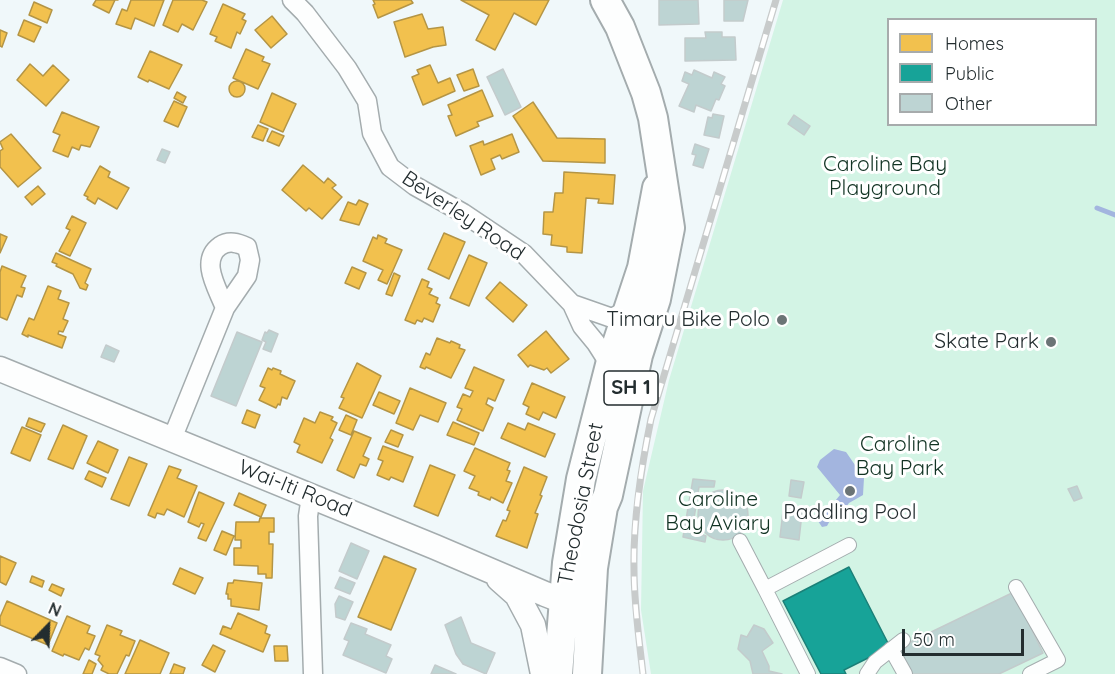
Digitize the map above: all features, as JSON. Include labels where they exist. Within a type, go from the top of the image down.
[{"type":"highway","name":"SH 1","points":[[605,0],[620,27],[643,84],[653,118],[661,171]]},
{"type":"highway","name":"Theodosia Street","points":[[587,674],[577,603],[567,563],[581,479],[610,365],[644,256],[661,171]]},
{"type":"highway","name":"Theodosia Street","points":[[558,674],[577,603],[593,568],[603,507],[608,495],[638,355],[656,300],[670,228],[661,171]]},
{"type":"main road","name":"Wai-Iti Road","points":[[0,369],[490,571],[577,603]]},
{"type":"main road","points":[[490,571],[517,595],[526,610],[533,625],[543,674]]},
{"type":"street","name":"Beverley Road","points":[[292,0],[305,13],[347,68],[367,101],[372,133],[390,166],[415,186],[463,213],[524,254],[572,304],[582,326],[610,365]]},
{"type":"street","name":"Beverley Road","points":[[572,304],[612,318],[629,309]]},
{"type":"street","points":[[172,439],[225,308]]},
{"type":"street","points":[[311,496],[308,516],[313,674]]},
{"type":"street","points":[[740,541],[808,674]]},
{"type":"street","points":[[765,589],[849,545]]},
{"type":"street","points":[[1016,587],[1058,660],[1030,674]]},
{"type":"street","points":[[867,674],[875,662],[897,645],[905,674]]},
{"type":"street","points":[[0,667],[17,674]]},
{"type":"green space","name":"Caroline Bay Park","points":[[783,0],[1115,0],[1115,674],[651,674],[641,610],[643,491],[669,380]]},
{"type":"water","name":"Paddling Pool","points":[[834,449],[846,452],[864,478],[863,495],[849,503],[841,514],[833,515],[827,526],[822,527],[818,521],[819,514],[831,506],[840,495],[817,467],[820,460]]},
{"type":"building: Homes","points":[[96,0],[115,0],[109,13],[93,5]]},
{"type":"building: Homes","points":[[131,0],[164,0],[154,26],[135,18],[131,29],[116,24],[122,9],[127,11]]},
{"type":"building: Homes","points":[[173,0],[207,2],[193,30],[182,24],[178,32],[163,25]]},
{"type":"building: Homes","points":[[373,0],[411,0],[413,3],[378,18]]},
{"type":"building: Homes","points":[[461,0],[549,0],[536,25],[514,13],[495,50],[476,40],[489,15]]},
{"type":"building: Homes","points":[[34,2],[52,10],[47,23],[29,15]]},
{"type":"building: Homes","points":[[223,4],[245,14],[242,19],[246,21],[240,34],[237,32],[231,48],[215,41],[217,37],[210,34]]},
{"type":"building: Homes","points":[[422,14],[428,29],[443,27],[446,45],[405,57],[394,22]]},
{"type":"building: Homes","points":[[272,16],[287,34],[271,48],[255,30]]},
{"type":"building: Homes","points":[[24,20],[41,27],[34,42],[18,35]]},
{"type":"building: Homes","points":[[0,30],[7,33],[2,47],[0,46]]},
{"type":"building: Homes","points":[[246,49],[264,57],[262,61],[270,64],[258,89],[233,78]]},
{"type":"building: Homes","points":[[150,51],[182,65],[169,89],[138,77]]},
{"type":"building: Homes","points":[[30,64],[43,76],[53,65],[69,80],[46,106],[17,80]]},
{"type":"building: Homes","points":[[430,65],[438,83],[450,78],[455,91],[423,105],[412,77],[419,74],[417,70]]},
{"type":"building: Homes","points":[[473,69],[479,86],[464,91],[457,75]]},
{"type":"building: Homes","points":[[237,81],[245,89],[237,97],[229,89]]},
{"type":"building: Homes","points":[[482,90],[493,116],[477,122],[479,126],[456,136],[448,116],[452,115],[448,105]]},
{"type":"building: Homes","points":[[177,92],[186,97],[183,103],[174,98]]},
{"type":"building: Homes","points":[[272,93],[296,104],[283,132],[260,122]]},
{"type":"building: Homes","points":[[174,101],[187,107],[178,127],[164,121]]},
{"type":"building: Homes","points":[[533,102],[557,138],[605,139],[605,163],[543,161],[513,116]]},
{"type":"building: Homes","points":[[62,112],[99,127],[90,147],[81,145],[79,150],[72,147],[68,157],[53,151],[60,135],[53,132]]},
{"type":"building: Homes","points":[[258,125],[268,129],[263,141],[252,137]]},
{"type":"building: Homes","points":[[272,131],[284,136],[279,146],[267,141]]},
{"type":"building: Homes","points":[[11,134],[41,168],[18,187],[0,167],[0,151],[3,149],[0,142]]},
{"type":"building: Homes","points":[[512,134],[519,152],[502,159],[500,155],[491,159],[495,169],[481,175],[470,146],[483,141],[484,145]]},
{"type":"building: Homes","points":[[303,165],[324,183],[328,178],[336,185],[332,188],[342,197],[322,219],[309,208],[306,211],[282,190]]},
{"type":"building: Homes","points":[[100,166],[110,172],[108,177],[129,188],[117,209],[98,198],[95,204],[84,195]]},
{"type":"building: Homes","points":[[564,172],[615,175],[613,204],[598,203],[599,199],[586,198],[582,253],[567,252],[567,247],[551,245],[552,235],[543,234],[544,212],[553,212],[555,193],[563,193]]},
{"type":"building: Homes","points":[[38,186],[45,194],[32,205],[25,197]]},
{"type":"building: Homes","points":[[359,200],[368,204],[359,225],[340,220],[348,202],[356,205]]},
{"type":"building: Homes","points":[[72,216],[86,223],[70,256],[59,251],[70,230],[66,228]]},
{"type":"building: Homes","points":[[444,233],[465,242],[449,279],[428,269]]},
{"type":"building: Homes","points":[[0,234],[7,237],[0,253]]},
{"type":"building: Homes","points":[[378,235],[387,239],[385,243],[402,250],[387,284],[378,280],[383,270],[363,261],[373,237],[377,239]]},
{"type":"building: Homes","points":[[56,253],[91,269],[85,283],[88,285],[86,290],[80,288],[73,274],[52,262]]},
{"type":"building: Homes","points":[[469,255],[487,263],[469,306],[450,298]]},
{"type":"building: Homes","points":[[2,266],[26,276],[21,287],[25,288],[22,297],[17,295],[7,320],[0,317]]},
{"type":"building: Homes","points":[[352,267],[366,273],[359,289],[345,283]]},
{"type":"building: Homes","points":[[394,273],[400,276],[392,296],[386,294]]},
{"type":"building: Homes","points":[[422,279],[429,282],[427,287],[432,289],[429,294],[438,298],[436,303],[440,305],[433,322],[424,318],[422,322],[417,320],[415,324],[405,320]]},
{"type":"building: Homes","points":[[500,282],[527,305],[513,322],[486,298]]},
{"type":"building: Homes","points":[[48,286],[61,291],[58,299],[69,303],[63,319],[68,321],[63,332],[59,331],[58,334],[66,337],[62,348],[22,334],[29,318],[34,320]]},
{"type":"building: Homes","points":[[546,331],[569,359],[551,373],[547,368],[544,370],[530,365],[528,367],[518,355]]},
{"type":"building: Homes","points":[[437,338],[450,343],[451,341],[465,350],[451,378],[426,367],[425,369],[420,367],[426,353],[430,355]]},
{"type":"building: Homes","points":[[357,363],[381,376],[362,418],[339,408],[344,398],[341,397]]},
{"type":"building: Homes","points":[[474,367],[504,380],[495,401],[488,398],[486,404],[493,408],[483,431],[457,420],[462,409],[457,407],[463,394],[470,397],[473,391],[465,388]]},
{"type":"building: Homes","points":[[268,368],[281,371],[280,374],[295,381],[287,399],[282,397],[280,405],[278,404],[276,408],[259,400],[265,388],[260,386]]},
{"type":"building: Homes","points":[[532,383],[565,397],[556,418],[543,412],[539,420],[526,414],[529,407],[523,404]]},
{"type":"building: Homes","points":[[410,388],[446,403],[438,422],[420,415],[413,430],[396,423]]},
{"type":"building: Homes","points":[[379,392],[400,401],[394,414],[373,405]]},
{"type":"building: Homes","points":[[247,410],[260,415],[255,428],[242,423]]},
{"type":"building: Homes","points":[[320,412],[333,417],[331,420],[337,423],[330,438],[333,440],[322,463],[297,452],[300,445],[294,442],[304,418],[315,423]]},
{"type":"building: Homes","points":[[346,415],[357,420],[351,435],[339,430]]},
{"type":"building: Homes","points":[[29,418],[45,424],[41,432],[26,426]]},
{"type":"building: Homes","points":[[453,422],[479,433],[474,445],[447,435]]},
{"type":"building: Homes","points":[[508,423],[525,430],[528,423],[555,434],[545,457],[501,438]]},
{"type":"building: Homes","points":[[63,425],[87,436],[73,469],[48,459]]},
{"type":"building: Homes","points":[[22,427],[41,435],[30,461],[11,453]]},
{"type":"building: Homes","points":[[391,430],[403,435],[398,447],[385,442]]},
{"type":"building: Homes","points":[[354,431],[371,438],[363,456],[369,459],[366,466],[360,464],[354,478],[337,470]]},
{"type":"building: Homes","points":[[98,441],[118,450],[108,473],[87,463]]},
{"type":"building: Homes","points":[[383,446],[413,457],[403,482],[377,475],[383,461],[378,459]]},
{"type":"building: Homes","points":[[475,448],[510,463],[506,481],[512,483],[503,503],[491,497],[490,500],[478,495],[479,492],[469,488],[475,476],[464,471]]},
{"type":"building: Homes","points":[[129,457],[147,464],[129,506],[111,499]]},
{"type":"building: Homes","points":[[430,465],[455,475],[438,516],[414,506]]},
{"type":"building: Homes","points":[[169,466],[181,470],[177,478],[197,486],[184,517],[167,509],[164,515],[157,513],[155,518],[148,515]]},
{"type":"building: Homes","points":[[524,467],[547,477],[540,495],[542,496],[535,513],[538,514],[527,548],[496,536],[503,520],[506,521],[510,511],[507,510]]},
{"type":"building: Homes","points":[[89,471],[106,478],[102,487],[85,479]]},
{"type":"building: Homes","points":[[199,492],[224,503],[206,541],[198,538],[204,524],[201,523],[199,527],[188,522]]},
{"type":"building: Homes","points":[[239,493],[266,505],[261,517],[234,505]]},
{"type":"building: Homes","points":[[260,518],[274,518],[274,532],[269,532],[269,544],[273,544],[272,578],[266,578],[266,574],[258,574],[258,566],[234,565],[234,548],[241,548],[241,540],[235,540],[236,522],[259,522]]},
{"type":"building: Homes","points":[[222,531],[234,536],[226,555],[214,550]]},
{"type":"building: Homes","points":[[0,556],[16,563],[6,585],[0,582]]},
{"type":"building: Homes","points":[[384,556],[416,569],[391,630],[358,617]]},
{"type":"building: Homes","points":[[180,568],[203,578],[195,594],[173,584]]},
{"type":"building: Homes","points":[[32,576],[44,581],[42,587],[30,582]]},
{"type":"building: Homes","points":[[234,580],[262,583],[259,610],[231,606],[231,599],[228,599],[228,594],[226,594],[228,583],[233,583]]},
{"type":"building: Homes","points":[[52,584],[64,589],[61,596],[49,590]]},
{"type":"building: Homes","points":[[7,601],[57,623],[48,645],[0,625],[0,617]]},
{"type":"building: Homes","points":[[238,613],[267,626],[265,633],[270,635],[263,652],[220,634],[223,626],[231,629]]},
{"type":"building: Homes","points":[[67,616],[90,626],[87,633],[95,636],[89,650],[85,648],[79,660],[52,651]]},
{"type":"building: Homes","points":[[107,625],[122,631],[120,635],[135,641],[129,656],[126,655],[117,674],[109,674],[101,670],[103,666],[98,660],[100,656],[95,654]]},
{"type":"building: Homes","points":[[140,640],[169,653],[160,674],[125,674]]},
{"type":"building: Homes","points":[[213,645],[225,651],[215,672],[202,665]]},
{"type":"building: Homes","points":[[274,646],[287,646],[288,661],[275,661]]},
{"type":"building: Homes","points":[[89,660],[96,664],[92,674],[83,674]]},
{"type":"building: Homes","points":[[174,664],[185,668],[183,674],[170,674]]},
{"type":"building: Public","points":[[849,567],[890,647],[844,670],[846,674],[821,674],[783,601]]},
{"type":"building: Other","points":[[659,0],[698,0],[699,24],[659,25]]},
{"type":"building: Other","points":[[724,0],[748,0],[743,21],[724,21]]},
{"type":"building: Other","points":[[705,32],[722,32],[722,37],[735,37],[736,60],[685,61],[685,38],[706,38]]},
{"type":"building: Other","points":[[503,69],[521,107],[505,115],[487,77]]},
{"type":"building: Other","points":[[694,70],[712,78],[714,72],[725,77],[721,84],[725,86],[711,111],[696,105],[694,112],[679,106],[689,84],[682,81],[685,72],[692,75]]},
{"type":"building: Other","points":[[713,114],[724,116],[719,138],[704,135],[708,117],[712,118]]},
{"type":"building: Other","points":[[794,115],[810,126],[804,135],[788,124]]},
{"type":"building: Other","points":[[695,144],[709,149],[703,168],[693,165],[696,155],[692,154]]},
{"type":"building: Other","points":[[162,149],[170,152],[165,163],[157,160]]},
{"type":"building: Other","points":[[269,330],[278,334],[271,352],[263,349],[266,342],[262,340],[265,332]]},
{"type":"building: Other","points":[[237,332],[262,342],[236,406],[211,396]]},
{"type":"building: Other","points":[[106,345],[119,351],[114,362],[101,357]]},
{"type":"building: Other","points":[[693,479],[715,481],[714,487],[699,487],[692,531],[706,536],[705,542],[683,537]]},
{"type":"building: Other","points":[[791,480],[804,482],[801,498],[789,496]]},
{"type":"building: Other","points":[[1077,486],[1082,498],[1074,501],[1068,489]]},
{"type":"building: Other","points":[[718,490],[728,490],[741,497],[748,510],[748,520],[741,533],[728,540],[718,540],[709,536],[702,529],[698,520],[698,510],[702,501],[709,494]]},
{"type":"building: Other","points":[[783,511],[802,513],[799,540],[780,537]]},
{"type":"building: Other","points":[[351,543],[369,551],[357,579],[339,571]]},
{"type":"building: Other","points":[[340,577],[355,583],[350,594],[335,588]]},
{"type":"building: Other","points":[[1014,592],[1043,653],[999,674],[908,674],[896,649]]},
{"type":"building: Other","points":[[339,596],[353,602],[345,620],[336,617],[335,604]]},
{"type":"building: Other","points":[[461,617],[471,643],[495,653],[486,674],[463,664],[456,654],[445,625]]},
{"type":"building: Other","points":[[351,623],[367,629],[365,634],[391,645],[386,656],[392,659],[386,673],[343,655],[349,641],[344,639]]},
{"type":"building: Other","points":[[754,625],[764,629],[773,643],[762,651],[769,671],[782,674],[753,674],[750,661],[738,649],[741,635],[747,637]]},
{"type":"building: Other","points":[[435,665],[456,674],[431,674]]},
{"type":"waterway","points":[[1097,208],[1115,215]]},
{"type":"railway","points":[[643,674],[635,595],[634,550],[638,493],[647,437],[776,0]]},
{"type":"place","name":"Timaru Bike Polo","points":[[782,320]]},
{"type":"place","name":"Skate Park","points":[[1051,342]]},
{"type":"place","name":"Paddling Pool","points":[[850,491]]},
{"type":"park label","name":"Caroline Bay Playground","points":[[885,177]]},
{"type":"park label","name":"Caroline Bay Aviary","points":[[718,512]]}]
